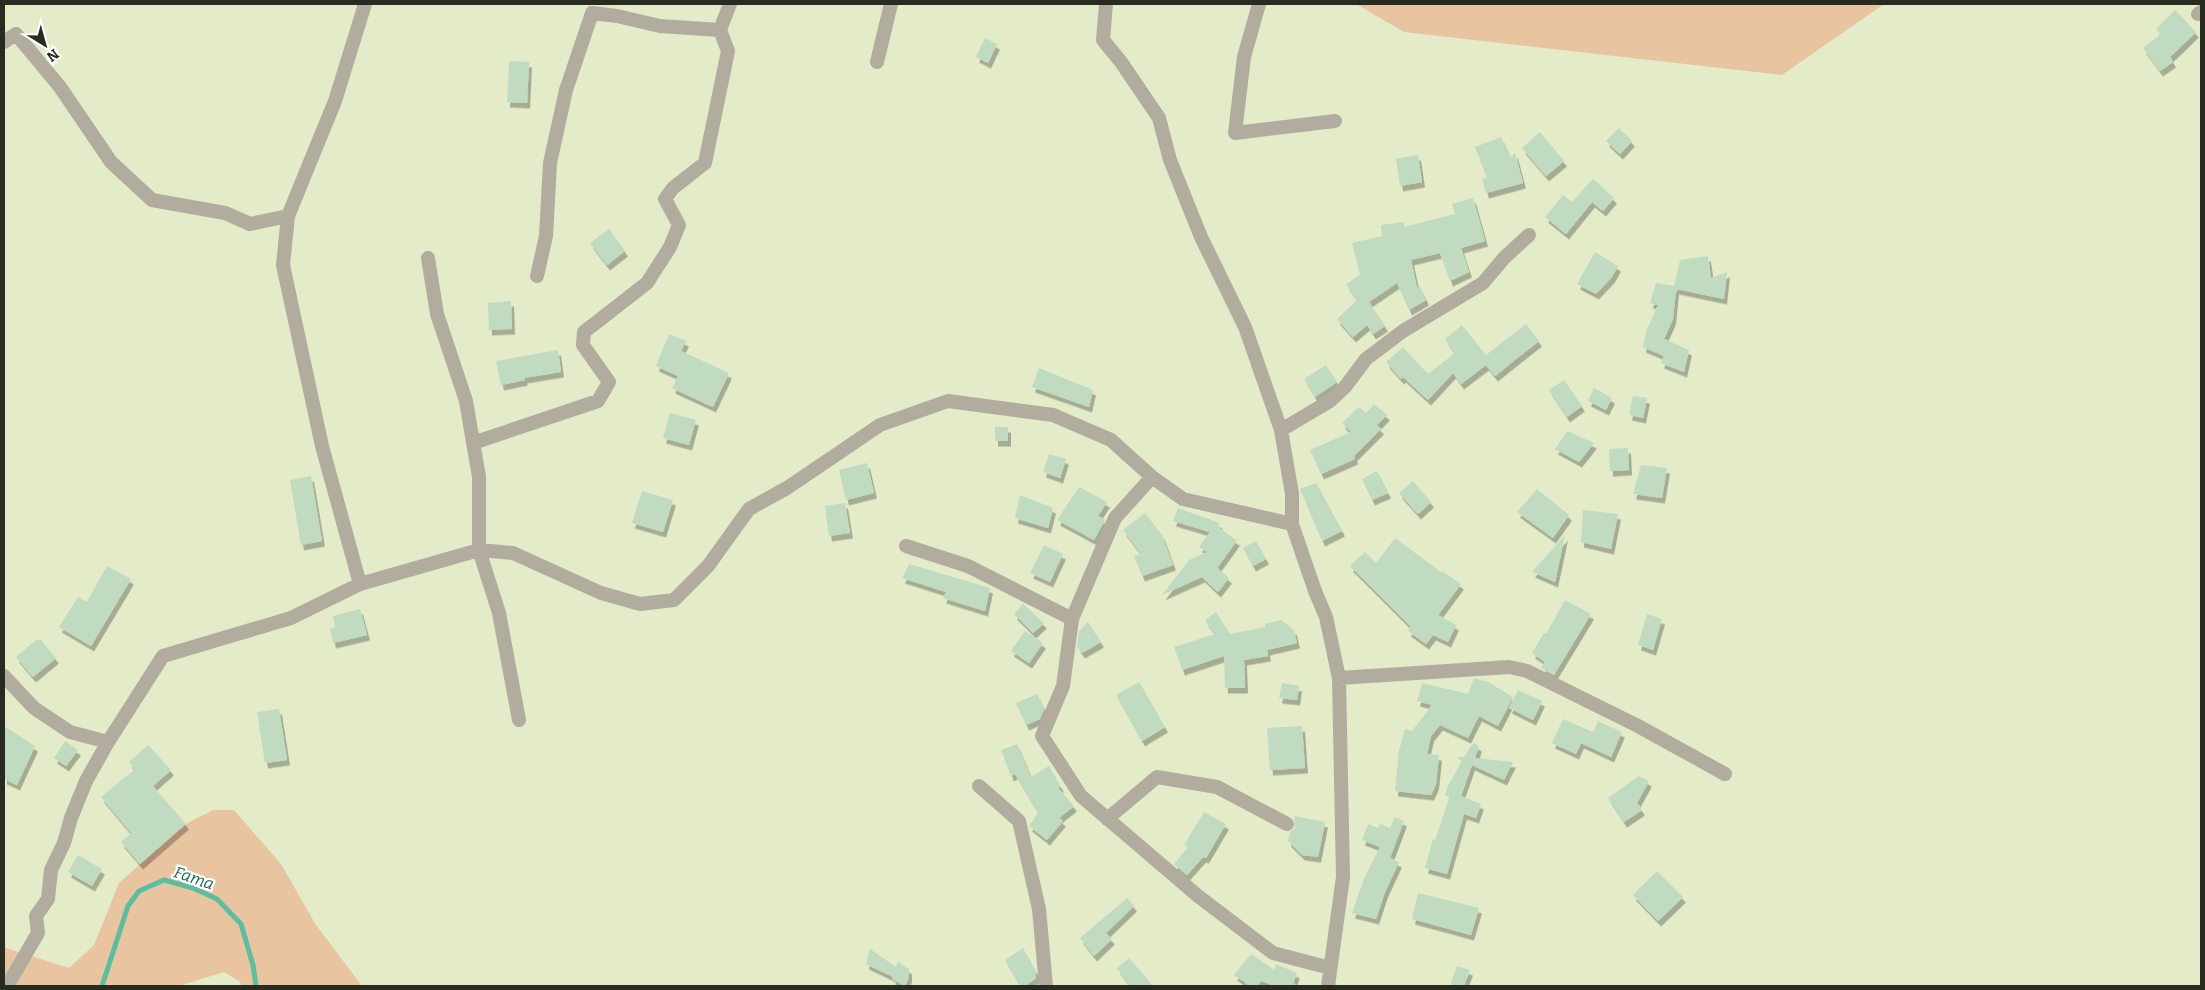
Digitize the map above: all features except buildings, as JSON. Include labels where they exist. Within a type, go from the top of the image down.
[{"type":"street","points":[[360,584],[322,446],[283,265],[288,216],[335,101],[365,4]]},
{"type":"street","points":[[473,443],[598,401],[609,382],[583,345],[584,332],[646,282],[670,247],[679,225],[665,199],[673,188],[705,163],[728,51],[720,30],[730,4]]},
{"type":"street","points":[[877,62],[891,4]]},
{"type":"street","points":[[1106,4],[1103,40],[1121,62],[1159,118],[1170,160],[1201,237],[1245,327],[1281,430],[1292,494],[1292,524],[1314,591],[1326,617],[1339,678],[1343,876],[1328,986]]},
{"type":"street","points":[[1259,4],[1244,57],[1235,133],[1335,121]]},
{"type":"street","points":[[537,276],[546,236],[550,163],[566,90],[592,13],[617,16],[660,26],[720,30]]},
{"type":"street","points":[[4,42],[16,34],[60,87],[111,162],[152,200],[225,213],[250,224],[288,216]]},
{"type":"street","points":[[1281,430],[1330,401],[1345,387],[1366,359],[1403,331],[1483,283],[1504,258],[1529,235]]},
{"type":"street","points":[[428,258],[437,314],[466,401],[479,477],[479,550],[499,613],[519,720]]},
{"type":"street","points":[[7,986],[38,933],[36,916],[48,900],[51,870],[64,843],[86,781],[108,742],[163,656],[291,618],[360,584],[479,550],[513,553],[601,593],[640,604],[674,600],[708,566],[749,509],[787,488],[880,425],[948,401],[1053,415],[1111,440],[1152,477],[1183,499],[1292,524]]},
{"type":"street","points":[[1152,477],[1115,518],[1072,618],[1063,686],[1042,736],[1081,796],[1198,896],[1273,952],[1330,968]]},
{"type":"street","points":[[906,546],[968,566],[1072,618]]},
{"type":"street","points":[[1339,678],[1509,667],[1527,671],[1638,726],[1725,774]]},
{"type":"street","points":[[4,676],[34,708],[70,732],[108,742]]},
{"type":"street","points":[[1107,819],[1157,777],[1217,787],[1287,824]]},
{"type":"street","points":[[979,786],[1019,821],[1039,909],[1046,986]]},
{"type":"shaded area","points":[[1356,4],[1884,4],[1782,75],[1404,32]]},
{"type":"shaded area","points":[[213,810],[234,810],[281,864],[316,925],[362,986],[242,986],[240,982],[224,972],[179,986],[4,986],[4,944],[6,948],[69,968],[94,945],[119,883],[184,825]]},
{"type":"waterway","name":"Fama","points":[[102,986],[128,906],[139,891],[164,880],[193,888],[217,899],[241,924],[253,965],[256,986]]}]
